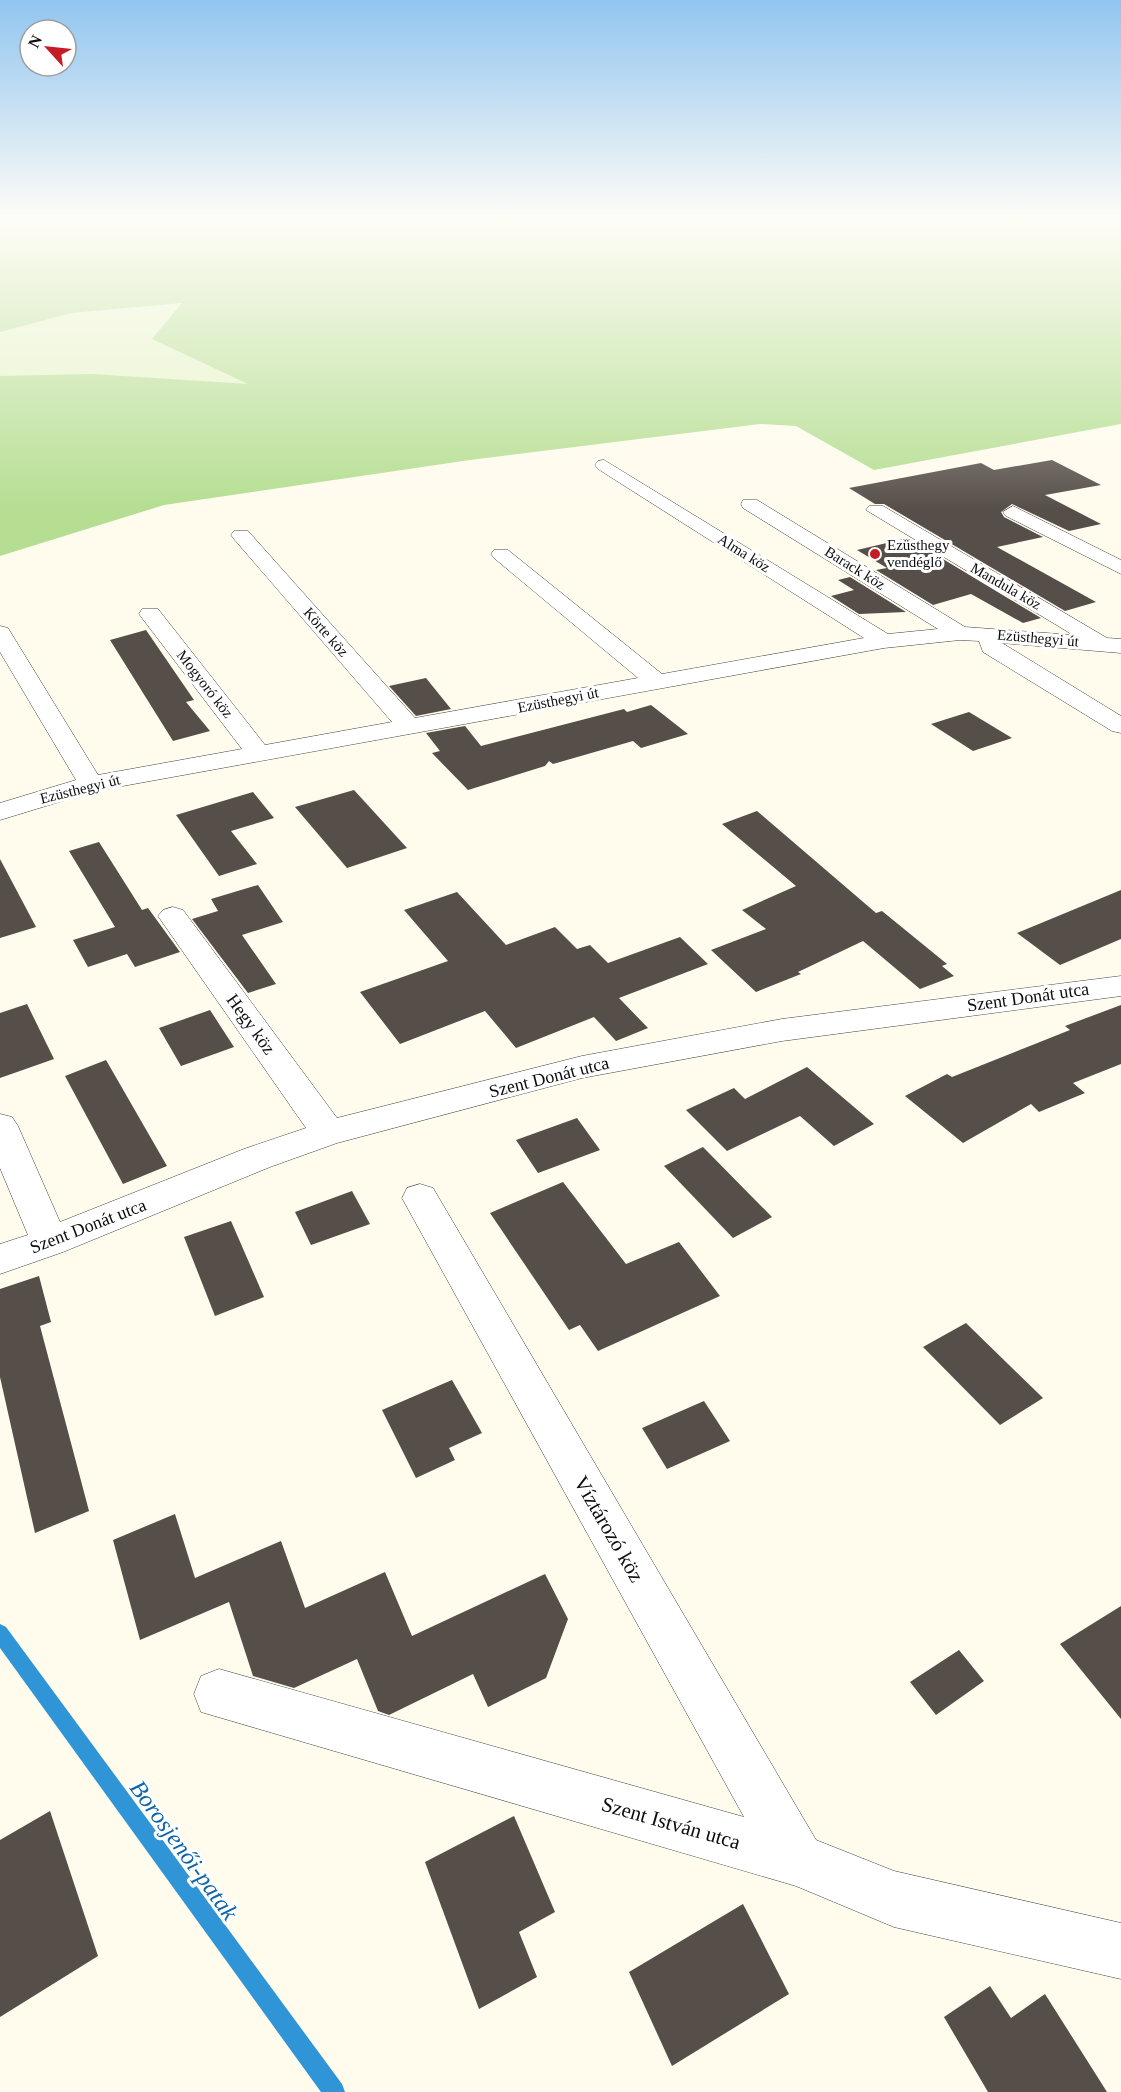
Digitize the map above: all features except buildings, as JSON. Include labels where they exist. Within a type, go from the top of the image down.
[{"type":"street","name":"Alma köz","points":[[604,465],[884,641]]},
{"type":"street","name":"Barack köz","points":[[750,504],[960,633]]},
{"type":"street","name":"Mandula köz","points":[[876,510],[1112,645]]},
{"type":"street","points":[[1013,512],[1121,568]]},
{"type":"street","name":"Körte köz","points":[[241,535],[411,728]]},
{"type":"street","points":[[501,554],[656,681]]},
{"type":"street","name":"Mogyoró köz","points":[[150,614],[259,754]]},
{"type":"street","points":[[0,633],[91,784]]},
{"type":"street","name":"Ezüsthegyi út","points":[[0,812],[91,784],[884,641],[960,633],[1112,645]]},
{"type":"street","points":[[988,634],[991,647],[1121,726]]},
{"type":"street","name":"Hegy köz","points":[[173,916],[329,1133]]},
{"type":"street","name":"Szent Donát utca","points":[[0,1259],[50,1242],[257,1158],[329,1133],[582,1067],[782,1030],[1121,986]]},
{"type":"street","points":[[0,1126],[50,1242]]},
{"type":"street","name":"Víztározó köz","points":[[420,1198],[797,1859]]},
{"type":"street","name":"Szent István utca","points":[[219,1694],[797,1859],[894,1899],[1121,1951]]},
{"type":"green space","points":[[0,316],[1121,316],[1121,424],[874,470],[796,426],[760,424],[470,460],[164,505],[0,556]]},
{"type":"green space","points":[[61,316],[171,316],[152,339],[248,384],[91,374],[0,376],[0,332]]},
{"type":"waterway","name":"Borosjenői-patak","points":[[0,1633],[334,2092]]},
{"type":"place","name":"Ezüsthegy vendéglő","points":[[875,554]]}]
